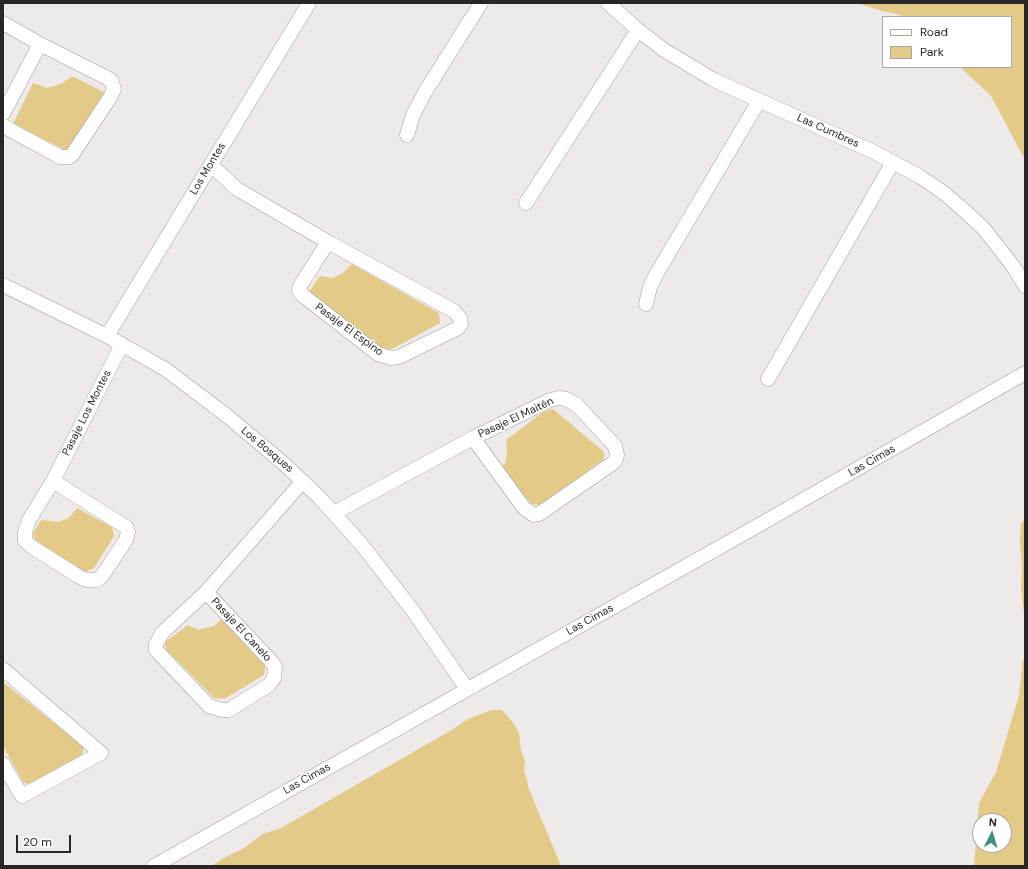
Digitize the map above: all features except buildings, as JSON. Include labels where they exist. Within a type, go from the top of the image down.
[{"type":"street","name":"Los Montes","points":[[107,336],[309,3]]},
{"type":"street","points":[[406,135],[413,115],[425,92],[482,3]]},
{"type":"street","name":"Las Cumbres","points":[[608,3],[638,30],[664,50],[692,68],[725,86],[893,162],[919,176],[944,193],[967,213],[999,247],[1025,286]]},
{"type":"street","points":[[3,23],[40,44],[111,80],[114,89],[111,96],[72,155],[69,157],[60,157],[3,126]]},
{"type":"street","points":[[526,203],[638,30]]},
{"type":"street","points":[[3,114],[40,44]]},
{"type":"street","points":[[646,304],[650,287],[657,273],[759,101]]},
{"type":"street","points":[[768,378],[893,162]]},
{"type":"street","name":"Pasaje El Espino","points":[[211,165],[237,190],[454,311],[460,318],[461,324],[458,328],[399,357],[391,358],[378,354],[301,294],[299,290],[300,286],[328,242]]},
{"type":"street","name":"Los Bosques","points":[[3,285],[107,336],[165,369],[226,415],[303,481],[334,513],[389,578],[467,689]]},
{"type":"street","name":"Pasaje Los Montes","points":[[53,481],[126,527],[128,532],[126,540],[102,576],[97,580],[86,580],[78,576],[26,541],[25,532],[29,520],[53,481],[122,344]]},
{"type":"street","name":"Las Cimas","points":[[154,866],[1025,373]]},
{"type":"street","name":"Pasaje El Maitén","points":[[334,513],[473,438],[550,400],[559,398],[577,405],[615,446],[618,455],[613,463],[540,514],[534,515],[524,508],[473,438]]},
{"type":"street","name":"Pasaje El Canelo","points":[[206,592],[272,661],[274,667],[274,678],[269,685],[229,710],[222,710],[209,706],[156,650],[156,644],[162,634],[206,592],[303,481]]},
{"type":"street","points":[[3,669],[101,753],[22,796],[3,764]]},
{"type":"green space","points":[[856,3],[1025,3],[1025,160],[991,96],[961,68],[1012,68],[1012,16],[902,16]]},
{"type":"green space","points":[[72,76],[104,92],[67,151],[13,124],[33,83],[47,88],[61,84]]},
{"type":"green space","points":[[352,264],[439,313],[440,323],[392,349],[382,349],[308,293],[320,276],[332,278],[343,273]]},
{"type":"green space","points":[[553,409],[604,452],[604,459],[541,505],[532,504],[499,469],[506,462],[506,440],[543,412]]},
{"type":"green space","points":[[77,508],[112,527],[114,536],[94,568],[85,572],[36,541],[33,533],[41,520],[58,522],[69,518]]},
{"type":"green space","points":[[1025,518],[1025,623],[1021,589],[1022,567],[1020,543],[1021,524]]},
{"type":"green space","points":[[221,619],[265,666],[264,675],[224,699],[214,698],[166,649],[165,642],[188,625],[198,630],[214,626]]},
{"type":"green space","points":[[1025,656],[1025,866],[974,866],[975,853],[1012,853],[1012,813],[978,813],[979,803],[996,772],[1019,696],[1023,660]]},
{"type":"green space","points":[[3,682],[84,747],[82,755],[29,784],[23,782],[3,746]]},
{"type":"green space","points":[[492,710],[502,710],[514,724],[519,733],[521,751],[525,760],[524,771],[528,787],[561,866],[211,866],[229,855],[241,850],[263,834],[281,828],[450,731],[468,719]]}]
